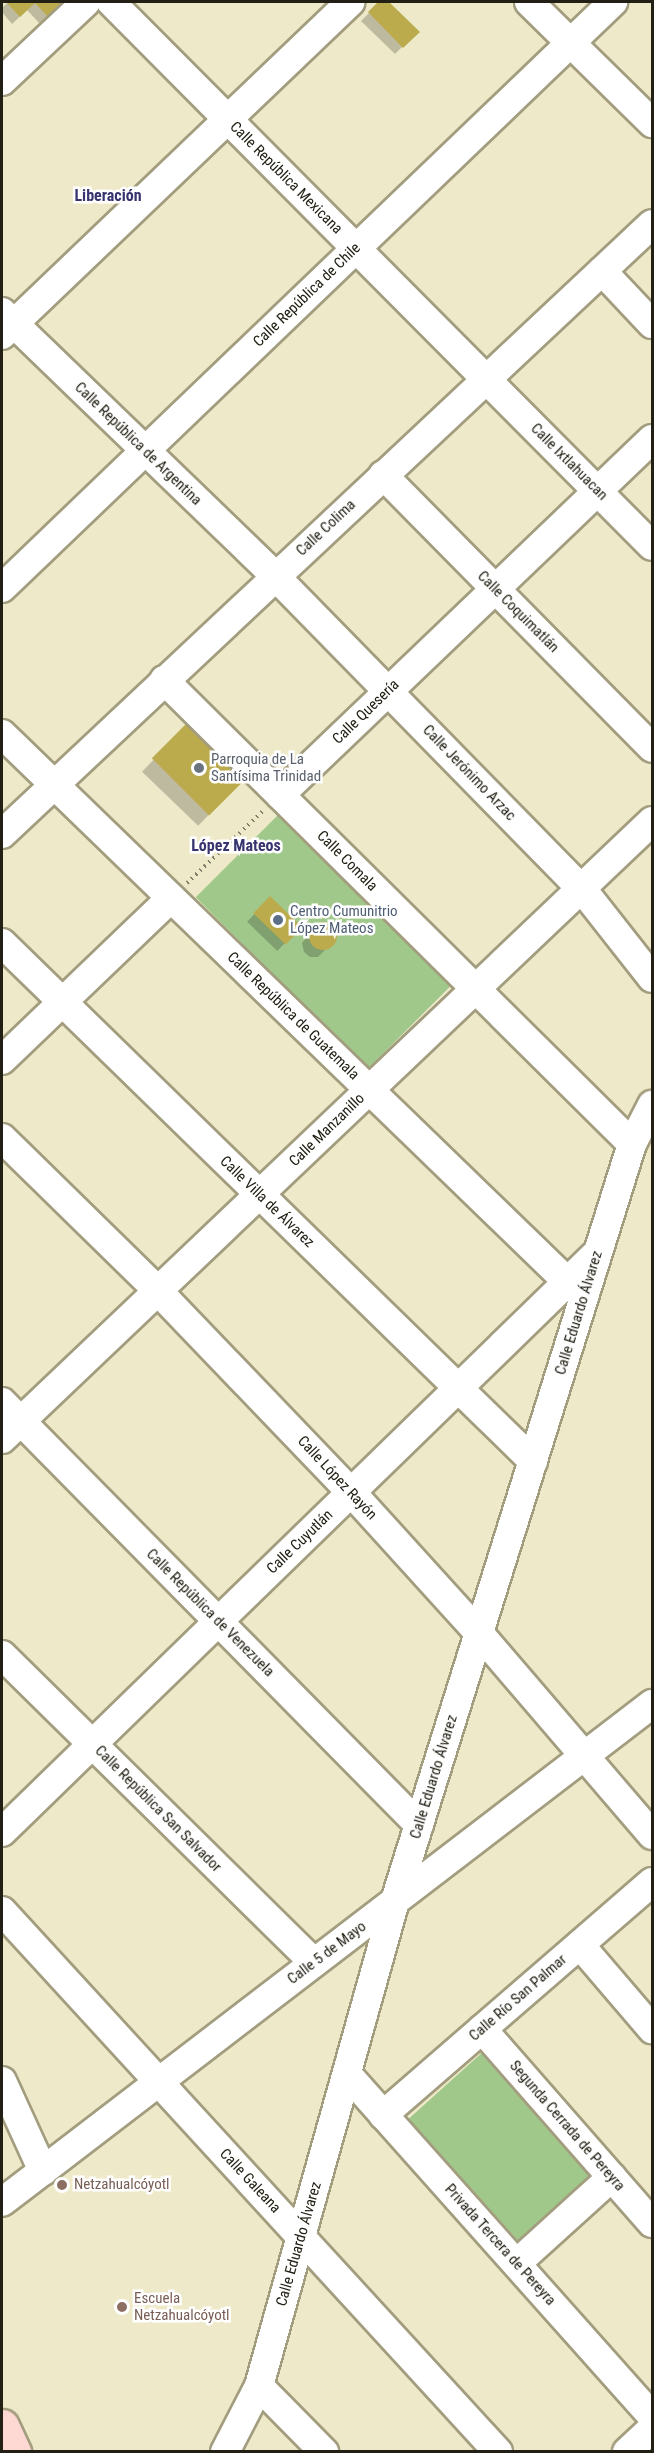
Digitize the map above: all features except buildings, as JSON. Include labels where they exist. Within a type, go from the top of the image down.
[{"type":"main road","points":[[2,2426],[14,2451]]},
{"type":"street","points":[[2,81],[86,2]]},
{"type":"street","name":"Calle República Mexicana","points":[[111,2],[486,379]]},
{"type":"street","points":[[6,323],[350,2]]},
{"type":"street","points":[[530,2],[652,123]]},
{"type":"street","name":"Calle República de Chile","points":[[2,588],[613,2]]},
{"type":"street","name":"Calle Colima","points":[[2,834],[652,224]]},
{"type":"street","points":[[602,271],[652,324]]},
{"type":"street","name":"Calle República de Argentina","points":[[6,323],[145,451],[275,576]]},
{"type":"street","name":"Calle Ixtlahuacan","points":[[486,379],[652,546]]},
{"type":"street","name":"Calle Quesería","points":[[279,795],[652,439]]},
{"type":"street","name":"Calle Coquimatlán","points":[[383,475],[652,748]]},
{"type":"street","name":"Calle Jerónimo Arzac","points":[[275,576],[582,888],[652,978]]},
{"type":"street","name":"Calle Comala","points":[[164,680],[632,1144]]},
{"type":"street","name":"Calle República de Guatemala","points":[[2,734],[575,1290]]},
{"type":"street","name":"Calle Manzanillo","points":[[8,1421],[158,1291],[652,821]]},
{"type":"street","points":[[2,1060],[171,898]]},
{"type":"street","name":"Calle Villa de Álvarez","points":[[2,943],[532,1461]]},
{"type":"street","name":"Calle Eduardo Álvarez","points":[[598,1252],[632,1144],[652,1104]]},
{"type":"street","name":"Calle López Rayón","points":[[2,1138],[158,1291],[351,1492],[479,1633],[652,1835]]},
{"type":"street","name":"Calle Cuyutlán","points":[[2,1832],[458,1388],[575,1290],[598,1252]]},
{"type":"street","name":"Calle Eduardo Álvarez","points":[[225,2451],[259,2386],[395,1901],[532,1461],[575,1290]]},
{"type":"street","name":"Calle República de Venezuela","points":[[8,1421],[218,1621],[419,1825]]},
{"type":"street","name":"Calle República San Salvador","points":[[2,1655],[314,1963]]},
{"type":"street","name":"Calle 5 de Mayo","points":[[2,2202],[652,1704]]},
{"type":"street","name":"Calle Río San Palmar","points":[[383,2115],[652,1882]]},
{"type":"street","name":"Calle Galeana","points":[[2,1911],[157,2083],[498,2451]]},
{"type":"street","points":[[580,1945],[652,2029]]},
{"type":"street","name":"Segunda Cerrada de Pereyra","points":[[482,2030],[652,2223]]},
{"type":"street","name":"Privada Tercera de Pereyra","points":[[348,2075],[652,2416]]},
{"type":"street","points":[[2,2081],[43,2171]]},
{"type":"street","points":[[517,2263],[612,2177]]},
{"type":"street","points":[[259,2386],[324,2451]]},
{"type":"street","points":[[627,2451],[652,2429]]},
{"type":"path","points":[[171,898],[279,795]]},
{"type":"green space","points":[[282,811],[454,983],[368,1069],[196,897]]},
{"type":"green space","points":[[485,2050],[598,2176],[522,2245],[408,2119]]},
{"type":"place","name":"Parroquia de La Santísima Trinidad","points":[[199,768]]},
{"type":"place","name":"Centro Cumunitrio López Mateos","points":[[278,920]]},
{"type":"place","name":"Netzahualcóyotl","points":[[62,2185]]},
{"type":"place","name":"Escuela Netzahualcóyotl","points":[[122,2307]]},
{"type":"district","name":"Liberación","points":[[108,196]]},
{"type":"district","name":"López Mateos","points":[[236,846]]}]
